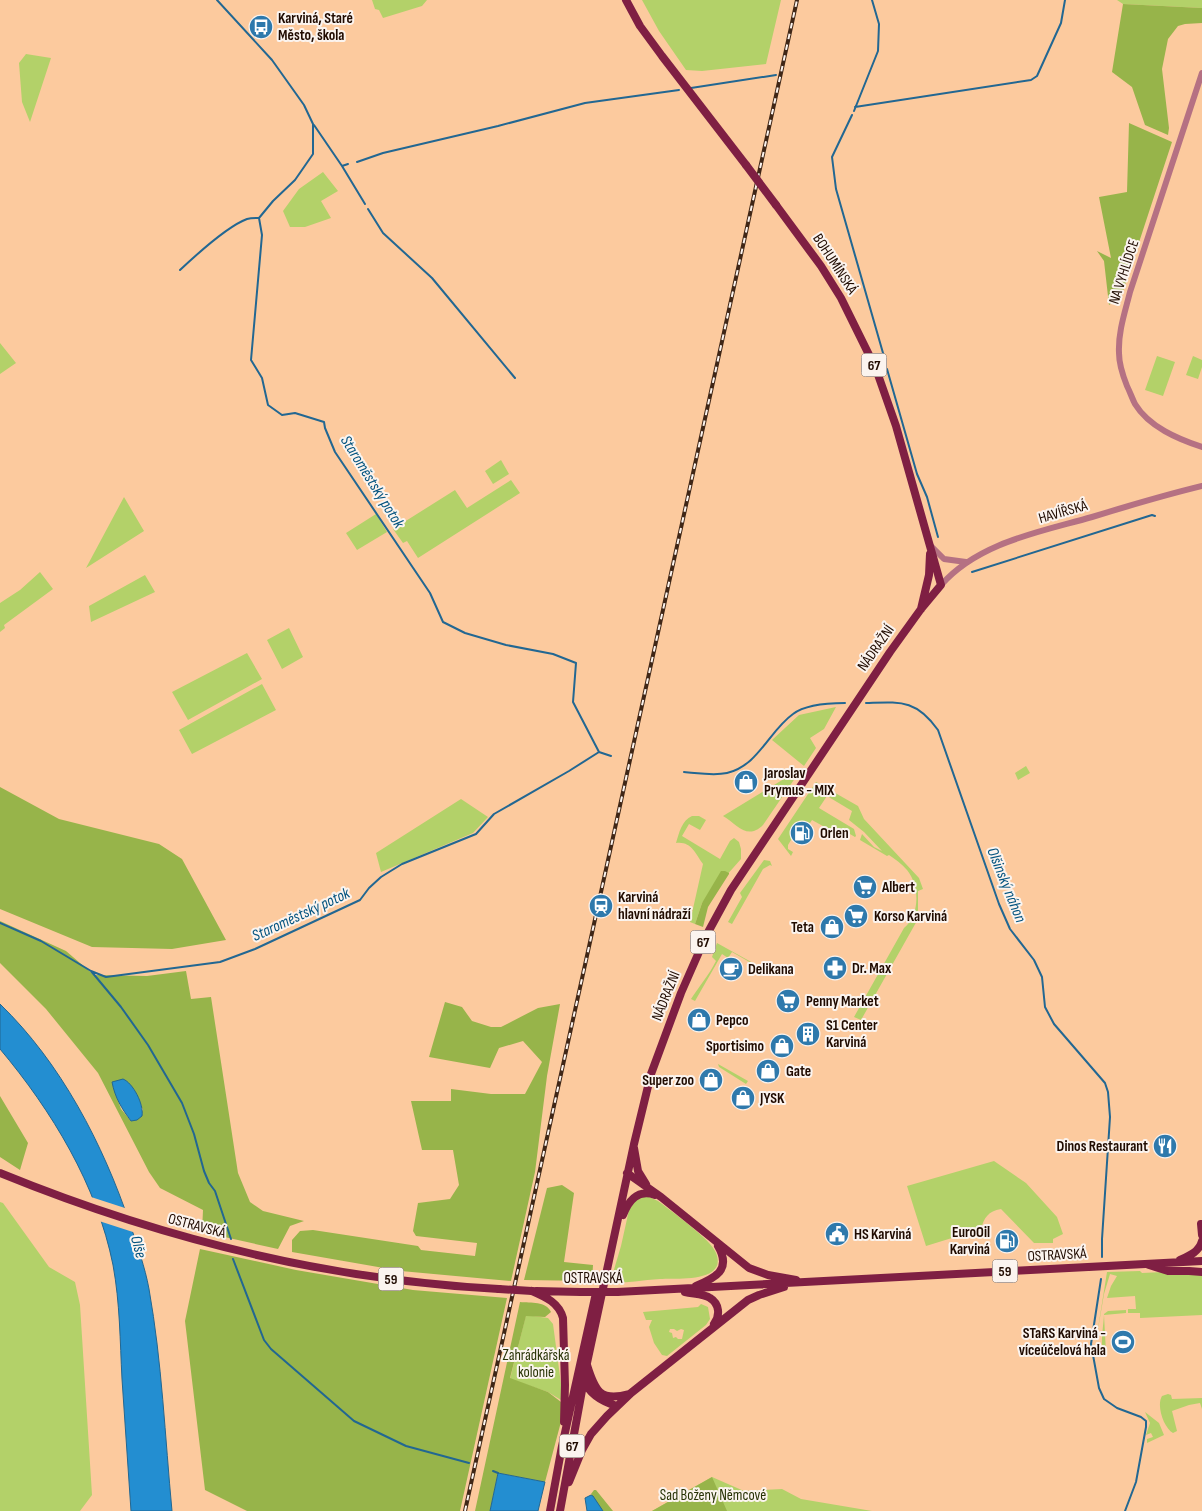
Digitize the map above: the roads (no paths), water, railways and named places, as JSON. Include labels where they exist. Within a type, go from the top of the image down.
[{"type":"main road","name":"BOHUMÍNSKÁ","points":[[626,0],[644,31],[662,56],[776,205],[831,282],[868,351],[887,396],[941,585]]},
{"type":"main road","points":[[921,609],[929,575],[930,547]]},
{"type":"main road","name":"NÁDRAŽNÍ","points":[[583,1364],[615,1235],[627,1173],[651,1074],[661,1044],[691,971],[718,913],[759,847],[890,652],[941,585]]},
{"type":"main road","name":"67","points":[[634,1144],[640,1176],[652,1191]]},
{"type":"main road","name":"OSTRAVSKÁ","points":[[0,1173],[58,1196],[168,1232],[254,1255],[409,1282],[499,1289],[580,1292],[673,1290],[1202,1261]]},
{"type":"main road","name":"67","points":[[550,1511],[562,1446],[583,1364],[622,1185],[627,1173],[661,1197],[716,1242]]},
{"type":"main road","points":[[615,1235],[627,1206],[634,1197],[645,1193],[661,1197]]},
{"type":"main road","points":[[1201,1224],[1202,1235]]},
{"type":"main road","points":[[1176,1262],[1193,1254],[1199,1248],[1202,1241]]},
{"type":"main road","points":[[716,1242],[752,1270],[807,1283]]},
{"type":"main road","points":[[689,1289],[712,1279],[720,1272],[723,1260],[716,1242]]},
{"type":"main road","points":[[1142,1264],[1168,1271],[1189,1270],[1202,1272]]},
{"type":"main road","points":[[560,1511],[575,1466],[591,1434],[631,1393],[750,1298],[796,1283]]},
{"type":"main road","points":[[673,1290],[708,1297],[713,1300],[717,1307],[718,1315],[712,1327]]},
{"type":"main road","points":[[532,1291],[554,1303],[561,1310],[564,1318],[565,1391],[562,1446]]},
{"type":"main road","points":[[583,1364],[594,1386],[601,1394],[614,1397],[631,1393]]},
{"type":"main road","name":"67","points":[[560,1511],[583,1381],[583,1364]]},
{"type":"main road","points":[[583,1381],[590,1391],[600,1399],[618,1406]]},
{"type":"street","name":"NA VYHLÍDCE","points":[[1202,73],[1130,292],[1122,322],[1119,353],[1123,376],[1136,405],[1150,421],[1174,436],[1202,447]]},
{"type":"street","name":"HAVÍŘSKÁ","points":[[941,585],[966,562],[1004,543],[1202,486]]},
{"type":"street","points":[[930,547],[944,559],[966,562]]},
{"type":"water","points":[[0,1004],[42,1052],[78,1106],[107,1164],[141,1256],[149,1289],[160,1372],[172,1511],[131,1511],[118,1308],[113,1265],[106,1235],[96,1206],[70,1150],[37,1098],[0,1049]]},
{"type":"water","points":[[123,1079],[134,1089],[140,1100],[142,1116],[137,1120],[131,1121],[115,1093],[112,1082]]},
{"type":"water","points":[[498,1473],[545,1482],[538,1511],[490,1511]]},
{"type":"water","points":[[591,1495],[603,1511],[587,1511],[585,1498]]},
{"type":"waterway","name":"Staroměstský potok","points":[[217,0],[272,60],[304,105],[313,124],[313,154],[295,180],[273,201],[259,218],[262,235],[251,360],[262,378],[268,405],[282,415],[295,413],[324,422],[335,452],[430,593],[443,622],[465,633],[506,645],[553,654],[576,663],[573,702],[599,752],[611,756]]},
{"type":"waterway","points":[[854,111],[878,51],[879,24],[872,0]]},
{"type":"waterway","points":[[855,107],[1031,80],[1037,76],[1061,23],[1065,0]]},
{"type":"waterway","points":[[691,88],[776,75]]},
{"type":"waterway","points":[[357,162],[383,153],[585,103],[679,90]]},
{"type":"waterway","points":[[852,115],[832,157],[836,189],[885,360]]},
{"type":"waterway","points":[[314,125],[342,166],[348,164]]},
{"type":"waterway","points":[[342,166],[365,204]]},
{"type":"waterway","points":[[368,209],[383,233],[432,278],[515,378]]},
{"type":"waterway","points":[[180,270],[231,228],[247,219],[259,218]]},
{"type":"waterway","points":[[887,369],[917,474],[927,497],[938,537]]},
{"type":"waterway","points":[[972,572],[1152,515],[1155,516]]},
{"type":"waterway","name":"Olšinský náhon","points":[[866,703],[888,702],[906,704],[922,713],[938,730],[999,904],[1010,929],[1034,960],[1042,977],[1045,1007],[1054,1024],[1105,1083],[1108,1092],[1110,1117],[1102,1257]]},
{"type":"waterway","name":"Olšinský náhon","points":[[684,772],[716,774],[738,769],[755,756],[777,729],[793,714],[804,708],[818,705],[845,703]]},
{"type":"waterway","name":"Staroměstský potok","points":[[91,971],[106,977],[220,962],[255,949],[360,900],[381,877],[402,864],[476,834],[494,814],[599,752]]},
{"type":"waterway","points":[[0,923],[41,941],[91,971],[121,1007],[148,1045],[182,1103],[194,1134],[204,1171],[215,1191],[231,1239]]},
{"type":"waterway","points":[[233,1259],[264,1340],[271,1349],[354,1421],[406,1446],[469,1463]]},
{"type":"waterway","name":"Olšinský náhon","points":[[1101,1279],[1091,1344],[1099,1388],[1104,1399],[1117,1408],[1141,1417],[1146,1421],[1136,1482],[1125,1511]]},
{"type":"waterway","points":[[493,1471],[498,1473]]},
{"type":"railway","points":[[465,1511],[797,0]]},
{"type":"place","name":"Karviná, Staré Město, škola","points":[[261,27]]},
{"type":"place","name":"Jaroslav Prymus - MIX","points":[[746,782]]},
{"type":"place","name":"Orlen","points":[[802,833]]},
{"type":"place","name":"Albert","points":[[865,887]]},
{"type":"place","name":"Karviná hlavní nádraží","points":[[601,906]]},
{"type":"place","name":"Korso Karviná","points":[[856,916]]},
{"type":"place","name":"Teta","points":[[832,927]]},
{"type":"place","name":"Dr. Max","points":[[835,968]]},
{"type":"place","name":"Delikana","points":[[731,969]]},
{"type":"place","name":"Penny Market","points":[[788,1001]]},
{"type":"place","name":"Pepco","points":[[699,1020]]},
{"type":"place","name":"S1 Center Karviná","points":[[808,1034]]},
{"type":"place","name":"Sportisimo","points":[[782,1046]]},
{"type":"place","name":"Gate","points":[[768,1071]]},
{"type":"place","name":"Super zoo","points":[[711,1080]]},
{"type":"place","name":"JYSK","points":[[743,1098]]},
{"type":"place","name":"Dinos Restaurant","points":[[1165,1146]]},
{"type":"place","name":"HS Karviná","points":[[837,1234]]},
{"type":"place","name":"EuroOil Karviná","points":[[1007,1241]]},
{"type":"place","name":"STaRS Karviná - víceúčelová hala","points":[[1123,1342]]},
{"type":"water label","name":"Olše","points":[[138,1247]]},
{"type":"park label","name":"Zahrádkářská kolonie","points":[[536,1364]]},
{"type":"park label","name":"Sad Boženy Němcové","points":[[713,1495]]}]
